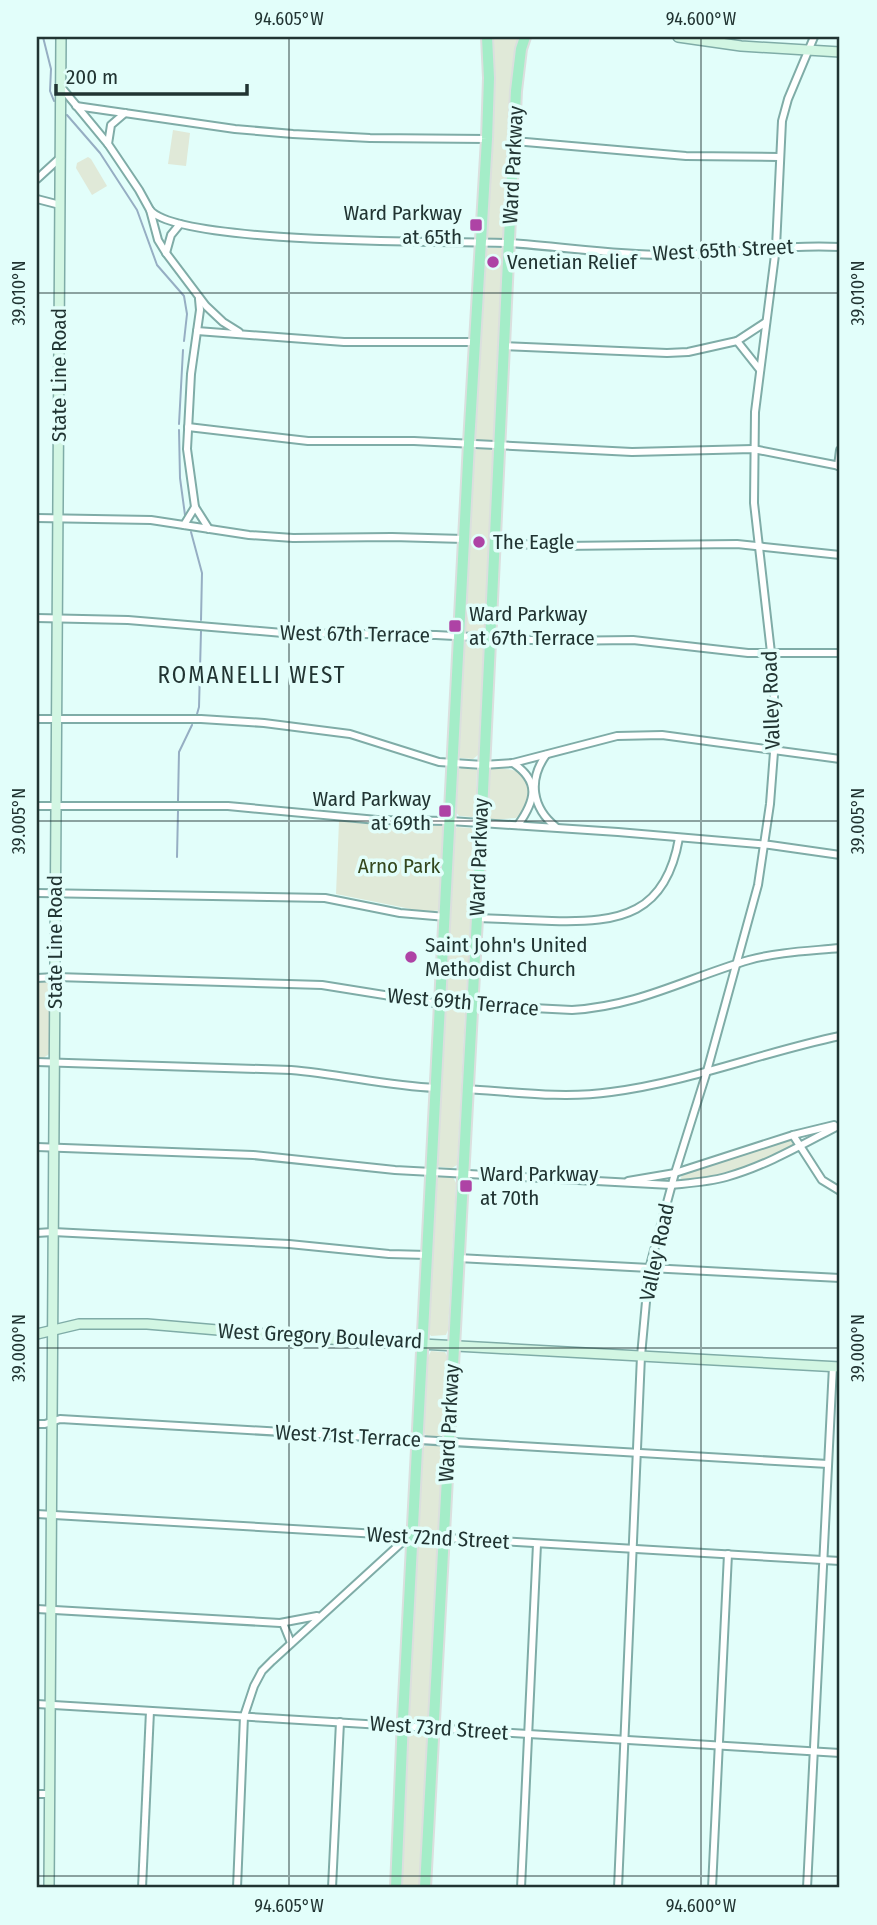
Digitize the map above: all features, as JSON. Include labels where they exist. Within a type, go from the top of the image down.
[{"type":"main road","name":"State Line Road","points":[[49,1888],[61,37]]},
{"type":"main road","name":"Ward Parkway","points":[[396,1888],[402,1726],[487,139],[487,37]]},
{"type":"main road","name":"Ward Parkway","points":[[425,1888],[477,918],[514,141],[518,69],[525,37]]},
{"type":"main road","points":[[678,37],[741,46],[840,52]]},
{"type":"main road","name":"West Gregory Boulevard","points":[[37,1334],[79,1324],[147,1324],[312,1338],[423,1342],[837,1367]]},
{"type":"street","name":"Valley Road","points":[[618,1888],[641,1356],[649,1269],[758,885],[770,804],[774,752],[771,653],[758,545],[753,449],[776,247],[779,157],[784,113],[814,37]]},
{"type":"street","points":[[61,87],[129,172],[150,210],[158,240],[166,253],[199,297],[223,322],[244,334]]},
{"type":"street","points":[[76,106],[235,129],[293,134],[487,139]]},
{"type":"street","points":[[108,144],[111,125],[125,113]]},
{"type":"street","points":[[514,141],[686,156],[779,157]]},
{"type":"street","points":[[37,178],[61,157]]},
{"type":"street","points":[[37,199],[60,205]]},
{"type":"street","name":"West 65th Street","points":[[150,210],[155,217],[180,224],[313,239],[509,243],[608,253],[666,255],[776,247],[840,247]]},
{"type":"street","points":[[166,253],[172,235],[180,224]]},
{"type":"street","points":[[199,297],[187,449],[195,507],[209,529]]},
{"type":"street","points":[[504,346],[688,352],[737,341],[766,322]]},
{"type":"street","points":[[197,331],[344,342],[475,342]]},
{"type":"street","points":[[737,341],[760,370]]},
{"type":"street","points":[[188,427],[308,441],[414,440],[632,452],[753,449],[839,466],[840,450]]},
{"type":"street","points":[[184,525],[195,507]]},
{"type":"street","points":[[37,518],[138,520],[293,538],[392,537],[464,540]]},
{"type":"street","points":[[494,543],[561,546],[758,545],[840,555]]},
{"type":"street","name":"West 67th Terrace","points":[[37,618],[128,620],[283,633],[460,636],[550,641],[633,640],[738,652],[840,653]]},
{"type":"street","points":[[37,719],[201,719],[264,723],[350,734],[420,757],[483,765],[513,763],[595,741],[636,735],[662,735],[840,760]]},
{"type":"street","points":[[518,825],[531,804],[537,771],[546,755]]},
{"type":"street","points":[[513,763],[524,773],[534,790],[540,810],[557,828]]},
{"type":"street","points":[[37,806],[228,806],[384,821],[481,822],[764,844],[840,855]]},
{"type":"street","points":[[477,918],[586,922],[626,914],[647,902],[666,882],[679,838]]},
{"type":"street","points":[[37,893],[325,898],[400,913],[446,917]]},
{"type":"street","name":"West 69th Terrace","points":[[37,978],[321,985],[441,1004],[572,1010],[613,1006],[660,993],[737,964],[788,953],[840,948]]},
{"type":"street","points":[[467,1089],[590,1095],[648,1086],[840,1036]]},
{"type":"street","points":[[37,1062],[291,1070],[325,1073],[397,1086],[437,1088]]},
{"type":"street","points":[[37,1147],[253,1155],[384,1169],[671,1185],[708,1181],[760,1166],[840,1124]]},
{"type":"street","points":[[623,1182],[675,1173],[793,1135],[840,1124]]},
{"type":"street","points":[[793,1135],[802,1145],[822,1180],[840,1191]]},
{"type":"street","points":[[37,1233],[289,1244],[427,1255]]},
{"type":"street","points":[[458,1258],[840,1278]]},
{"type":"street","points":[[807,1888],[822,1560],[837,1367]]},
{"type":"street","name":"West 71st Terrace","points":[[37,1424],[60,1419],[828,1464]]},
{"type":"street","name":"West 72nd Street","points":[[37,1514],[840,1561]]},
{"type":"street","points":[[237,1888],[244,1716],[262,1671],[399,1545],[412,1537]]},
{"type":"street","points":[[521,1888],[537,1544]]},
{"type":"street","points":[[712,1888],[728,1554]]},
{"type":"street","points":[[37,1609],[283,1623],[314,1618],[326,1611]]},
{"type":"street","points":[[283,1623],[291,1643]]},
{"type":"street","name":"West 73rd Street","points":[[37,1704],[840,1753]]},
{"type":"street","points":[[142,1888],[150,1711]]},
{"type":"street","points":[[332,1888],[340,1722]]},
{"type":"street","points":[[37,1794],[49,1794]]},
{"type":"green space","points":[[492,37],[520,37],[513,63],[504,237],[501,240],[489,239],[486,234],[494,63]]},
{"type":"green space","points":[[173,130],[190,133],[186,166],[168,164]]},
{"type":"green space","points":[[88,157],[107,186],[92,195],[76,168],[77,163]]},
{"type":"green space","points":[[488,248],[501,248],[504,252],[494,440],[477,441],[474,437],[485,251]]},
{"type":"green space","points":[[491,449],[493,453],[485,630],[481,633],[467,633],[465,628],[474,451]]},
{"type":"green space","points":[[467,641],[482,642],[484,645],[478,755],[473,759],[460,758],[458,753],[464,644]]},
{"type":"green space","points":[[463,767],[477,770],[475,814],[472,817],[459,816],[455,811],[457,771]]},
{"type":"green space","points":[[488,769],[517,771],[528,784],[527,803],[516,818],[490,820],[486,817]]},
{"type":"green space","name":"Arno Park","points":[[339,821],[377,825],[442,826],[445,829],[441,910],[426,912],[336,894]]},
{"type":"green space","points":[[457,827],[471,828],[475,834],[466,997],[462,1000],[449,999],[446,996],[454,831]]},
{"type":"green space","points":[[37,980],[45,980],[51,985],[51,1053],[43,1058],[37,1057]]},
{"type":"green space","points":[[450,1009],[463,1009],[465,1014],[457,1165],[452,1168],[439,1167],[437,1162],[445,1012]]},
{"type":"green space","points":[[791,1139],[793,1146],[738,1171],[708,1179],[680,1180],[682,1175]]},
{"type":"green space","points":[[439,1176],[453,1177],[456,1183],[448,1330],[446,1335],[431,1336],[428,1332],[436,1179]]},
{"type":"green space","points":[[431,1351],[445,1352],[447,1356],[443,1433],[439,1437],[426,1436],[424,1432],[427,1359]]},
{"type":"green space","points":[[425,1446],[439,1446],[442,1451],[438,1529],[434,1533],[421,1532],[419,1526],[422,1450]]},
{"type":"green space","points":[[420,1541],[434,1541],[437,1545],[428,1719],[424,1722],[412,1722],[409,1717],[417,1546]]},
{"type":"green space","points":[[410,1733],[423,1733],[427,1737],[421,1888],[401,1888],[407,1737]]},
{"type":"waterway","points":[[43,37],[51,69],[50,91],[54,101]]},
{"type":"waterway","points":[[67,115],[100,153],[137,210],[157,265],[184,296],[187,314],[184,341]]},
{"type":"waterway","points":[[179,424],[183,350]]},
{"type":"waterway","points":[[179,430],[180,478],[185,515]]},
{"type":"waterway","points":[[191,532],[202,573],[201,620]]},
{"type":"waterway","points":[[197,714],[201,631]]},
{"type":"waterway","points":[[178,801],[179,752],[192,725]]},
{"type":"waterway","points":[[177,857],[178,811]]},
{"type":"place","name":"Ward Parkway at 65th","points":[[476,225]]},
{"type":"place","name":"Venetian Relief","points":[[493,262]]},
{"type":"place","name":"The Eagle","points":[[479,542]]},
{"type":"place","name":"Ward Parkway at 67th Terrace","points":[[455,626]]},
{"type":"place","name":"Ward Parkway at 69th","points":[[445,811]]},
{"type":"place","name":"Saint John's United Methodist Church","points":[[411,957]]},
{"type":"place","name":"Ward Parkway at 70th","points":[[466,1186]]},
{"type":"district","name":"ROMANELLI WEST","points":[[252,675]]}]
